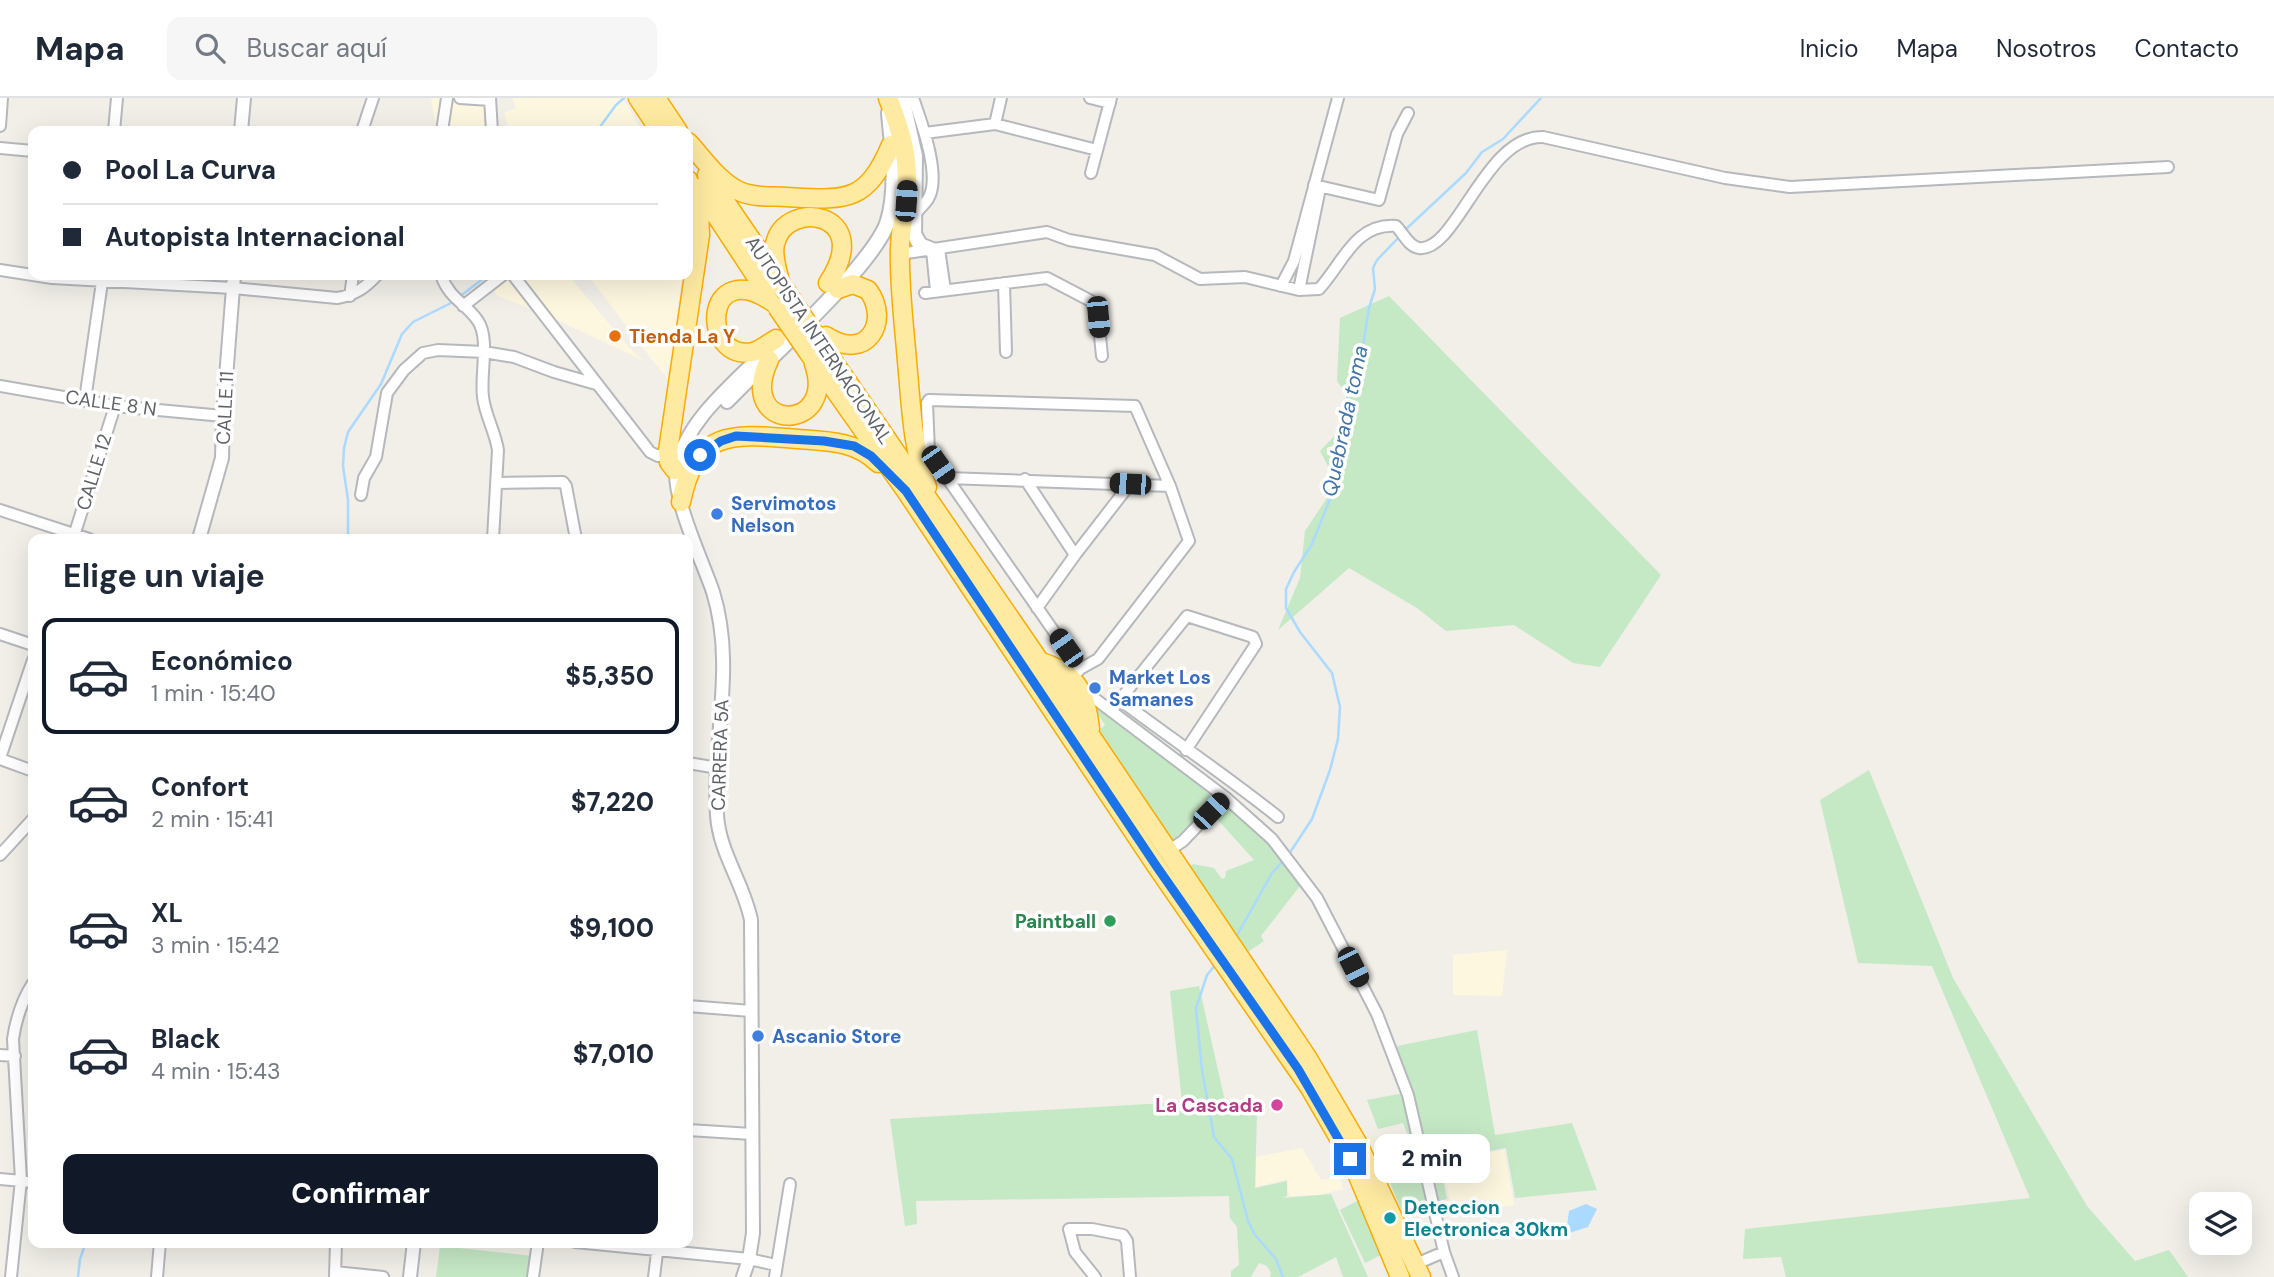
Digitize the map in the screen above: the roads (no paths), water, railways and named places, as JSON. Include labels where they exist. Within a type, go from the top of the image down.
[{"type":"highway","points":[[638,98],[657,126]]},
{"type":"highway","points":[[656,98],[675,126]]},
{"type":"highway","points":[[888,98],[904,140],[908,164],[900,254],[903,318],[916,446],[923,479],[937,513]]},
{"type":"highway","points":[[693,149],[723,179],[742,192],[830,199],[850,195],[869,183],[881,168],[891,145]]},
{"type":"highway","name":"AUTOPISTA INTERNACIONAL","points":[[693,152],[779,295],[797,308],[816,346],[906,491],[1157,867],[1310,1088],[1350,1159],[1400,1277]]},
{"type":"highway","name":"AUTOPISTA INTERNACIONAL","points":[[693,180],[937,513],[1320,1077],[1364,1154],[1419,1271]]},
{"type":"highway","points":[[676,470],[669,462],[668,452],[700,235],[699,211],[693,194]]},
{"type":"highway","points":[[769,360],[762,381],[763,397],[775,412],[793,416],[808,409],[816,396],[816,346],[857,345],[869,338],[874,326],[875,306],[868,290],[853,284],[833,286],[842,259],[842,240],[833,226],[824,220],[803,217],[792,222],[776,240],[779,295],[735,291],[720,303],[715,323],[718,333],[726,343],[743,352],[754,352],[776,339]]},
{"type":"highway","points":[[681,502],[687,477],[696,459],[721,441],[739,435],[824,441],[854,446],[871,456],[906,491]]},
{"type":"highway","points":[[1038,661],[1077,678],[1087,707],[1090,737]]},
{"type":"main road","points":[[769,360],[869,241],[891,202],[888,98]]},
{"type":"main road","points":[[902,98],[916,162],[913,216],[916,241],[921,246],[935,250]]},
{"type":"main road","points":[[776,339],[833,286]]},
{"type":"street","points":[[0,126],[2,98]]},
{"type":"street","points":[[114,126],[117,98]]},
{"type":"street","points":[[241,126],[244,98]]},
{"type":"street","points":[[364,126],[373,98]]},
{"type":"street","points":[[443,126],[447,98]]},
{"type":"street","points":[[460,98],[490,99],[492,126]]},
{"type":"street","points":[[913,98],[931,162],[929,197],[913,216]]},
{"type":"street","points":[[995,124],[1001,98]]},
{"type":"street","points":[[1090,98],[1110,100],[1091,173]]},
{"type":"street","points":[[1299,290],[1307,230],[1338,98]]},
{"type":"street","points":[[1317,183],[1379,200],[1397,134],[1409,113]]},
{"type":"street","points":[[925,133],[995,124],[1097,150]]},
{"type":"street","points":[[900,254],[1047,232],[1069,240],[1155,255],[1200,279],[1245,277],[1299,290],[1319,289],[1334,273],[1356,239],[1386,226],[1396,226],[1412,246],[1421,249],[1434,244],[1462,211],[1502,155],[1531,137],[1543,137],[1725,178],[1790,187],[2168,167]]},
{"type":"street","points":[[0,148],[28,151]]},
{"type":"street","points":[[916,162],[931,162]]},
{"type":"street","points":[[1281,286],[1307,230]]},
{"type":"street","points":[[935,250],[935,291],[1047,278],[1091,301],[1098,317],[1101,356]]},
{"type":"street","points":[[0,270],[28,274]]},
{"type":"street","points":[[85,400],[103,280]]},
{"type":"street","points":[[190,280],[234,281],[295,295],[337,298],[350,296],[365,288],[372,280]]},
{"type":"street","points":[[350,296],[352,280]]},
{"type":"street","points":[[443,280],[456,301],[479,322],[484,352],[481,372],[483,398],[497,443],[498,484],[493,534]]},
{"type":"street","points":[[463,306],[497,280]]},
{"type":"street","points":[[517,280],[650,452],[658,456],[668,452]]},
{"type":"street","name":"CALLE 11","points":[[201,534],[220,471],[224,442],[223,416],[234,281]]},
{"type":"street","points":[[1004,283],[1006,352]]},
{"type":"street","points":[[676,470],[681,451],[699,422],[776,339]]},
{"type":"street","points":[[361,495],[364,478],[376,457],[387,393],[404,370],[422,353],[438,350],[484,352],[514,357],[596,384]]},
{"type":"street","name":"CARRERA 5A","points":[[681,502],[681,473],[693,441],[708,421],[769,360]]},
{"type":"street","name":"CALLE 8 N","points":[[0,386],[115,406],[223,416]]},
{"type":"street","points":[[1077,678],[1098,659],[1188,545],[1189,535],[1170,485],[1135,406],[934,398],[929,400],[927,446],[1037,608],[1077,678],[1111,711],[1225,797],[1272,839],[1317,898],[1377,1014],[1408,1095],[1444,1252],[1453,1277]]},
{"type":"street","name":"CALLE 12","points":[[75,534],[115,406]]},
{"type":"street","name":"CARRERA 5A","points":[[676,470],[676,485],[692,534]]},
{"type":"street","points":[[947,478],[1170,485]]},
{"type":"street","points":[[1025,479],[1075,555]]},
{"type":"street","points":[[498,484],[559,481],[566,486],[575,534]]},
{"type":"street","points":[[1037,608],[1130,484]]},
{"type":"street","points":[[0,510],[66,534]]},
{"type":"street","name":"CARRERA 5A","points":[[693,536],[714,596],[722,632],[724,665],[716,795],[720,835],[751,920],[753,1233],[743,1277]]},
{"type":"street","points":[[1111,711],[1187,616],[1253,637],[1256,644],[1185,750]]},
{"type":"street","points":[[0,634],[28,643]]},
{"type":"street","points":[[28,675],[0,758],[28,769]]},
{"type":"street","points":[[1120,701],[1185,750],[1221,772],[1278,817]]},
{"type":"street","points":[[693,764],[718,768]]},
{"type":"street","points":[[1168,851],[1183,841],[1225,797]]},
{"type":"street","points":[[0,855],[28,824]]},
{"type":"street","points":[[12,1277],[21,1180],[13,1039],[28,991]]},
{"type":"street","points":[[693,1006],[751,1011]]},
{"type":"street","points":[[0,1055],[15,1056]]},
{"type":"street","points":[[693,1130],[752,1135]]},
{"type":"street","points":[[0,1179],[28,1181]]},
{"type":"street","points":[[672,1248],[749,1259],[775,1271],[790,1184]]},
{"type":"street","points":[[1095,1277],[1075,1252],[1069,1229],[1101,1230],[1123,1235],[1128,1244],[1130,1277]]},
{"type":"street","points":[[157,1277],[159,1248]]},
{"type":"street","points":[[336,1248],[335,1274],[383,1277]]},
{"type":"street","points":[[410,1277],[413,1248]]},
{"type":"street","points":[[533,1277],[537,1248]]},
{"type":"street","points":[[654,1277],[658,1248]]},
{"type":"street","points":[[1419,1271],[1444,1252]]},
{"type":"water","points":[[1586,1204],[1597,1209],[1588,1227],[1566,1234],[1569,1211]]},
{"type":"waterway","points":[[601,126],[624,98]]},
{"type":"waterway","name":"Quebrada toma","points":[[1405,230],[1466,173],[1482,152],[1503,139],[1541,98]]},
{"type":"waterway","name":"Quebrada toma","points":[[1289,854],[1312,819],[1330,770],[1338,739],[1340,707],[1332,673],[1300,632],[1286,608],[1286,589],[1312,544],[1330,499],[1350,383],[1363,346],[1375,289],[1373,268],[1377,260],[1401,235]]},
{"type":"waterway","points":[[459,297],[481,280]]},
{"type":"waterway","points":[[348,534],[348,500],[343,466],[348,432],[381,384],[402,334],[413,322],[455,301]]},
{"type":"waterway","name":"Quebrada toma","points":[[1235,939],[1272,873],[1285,859]]},
{"type":"waterway","name":"Quebrada toma","points":[[1216,964],[1207,975],[1196,1008],[1202,1070],[1214,1137],[1232,1159],[1248,1221],[1255,1235],[1276,1259],[1283,1277]]},
{"type":"waterway","points":[[78,1277],[84,1248]]},
{"type":"place","name":"Tienda La Y","points":[[615,336]]},
{"type":"place","name":"Servimotos Nelson","points":[[717,514]]},
{"type":"place","name":"Market Los Samanes","points":[[1095,688]]},
{"type":"place","name":"Paintball","points":[[1110,921]]},
{"type":"place","name":"Ascanio Store","points":[[758,1036]]},
{"type":"place","name":"La Cascada","points":[[1277,1105]]},
{"type":"place","name":"Deteccion Electronica 30km","points":[[1390,1218]]}]
